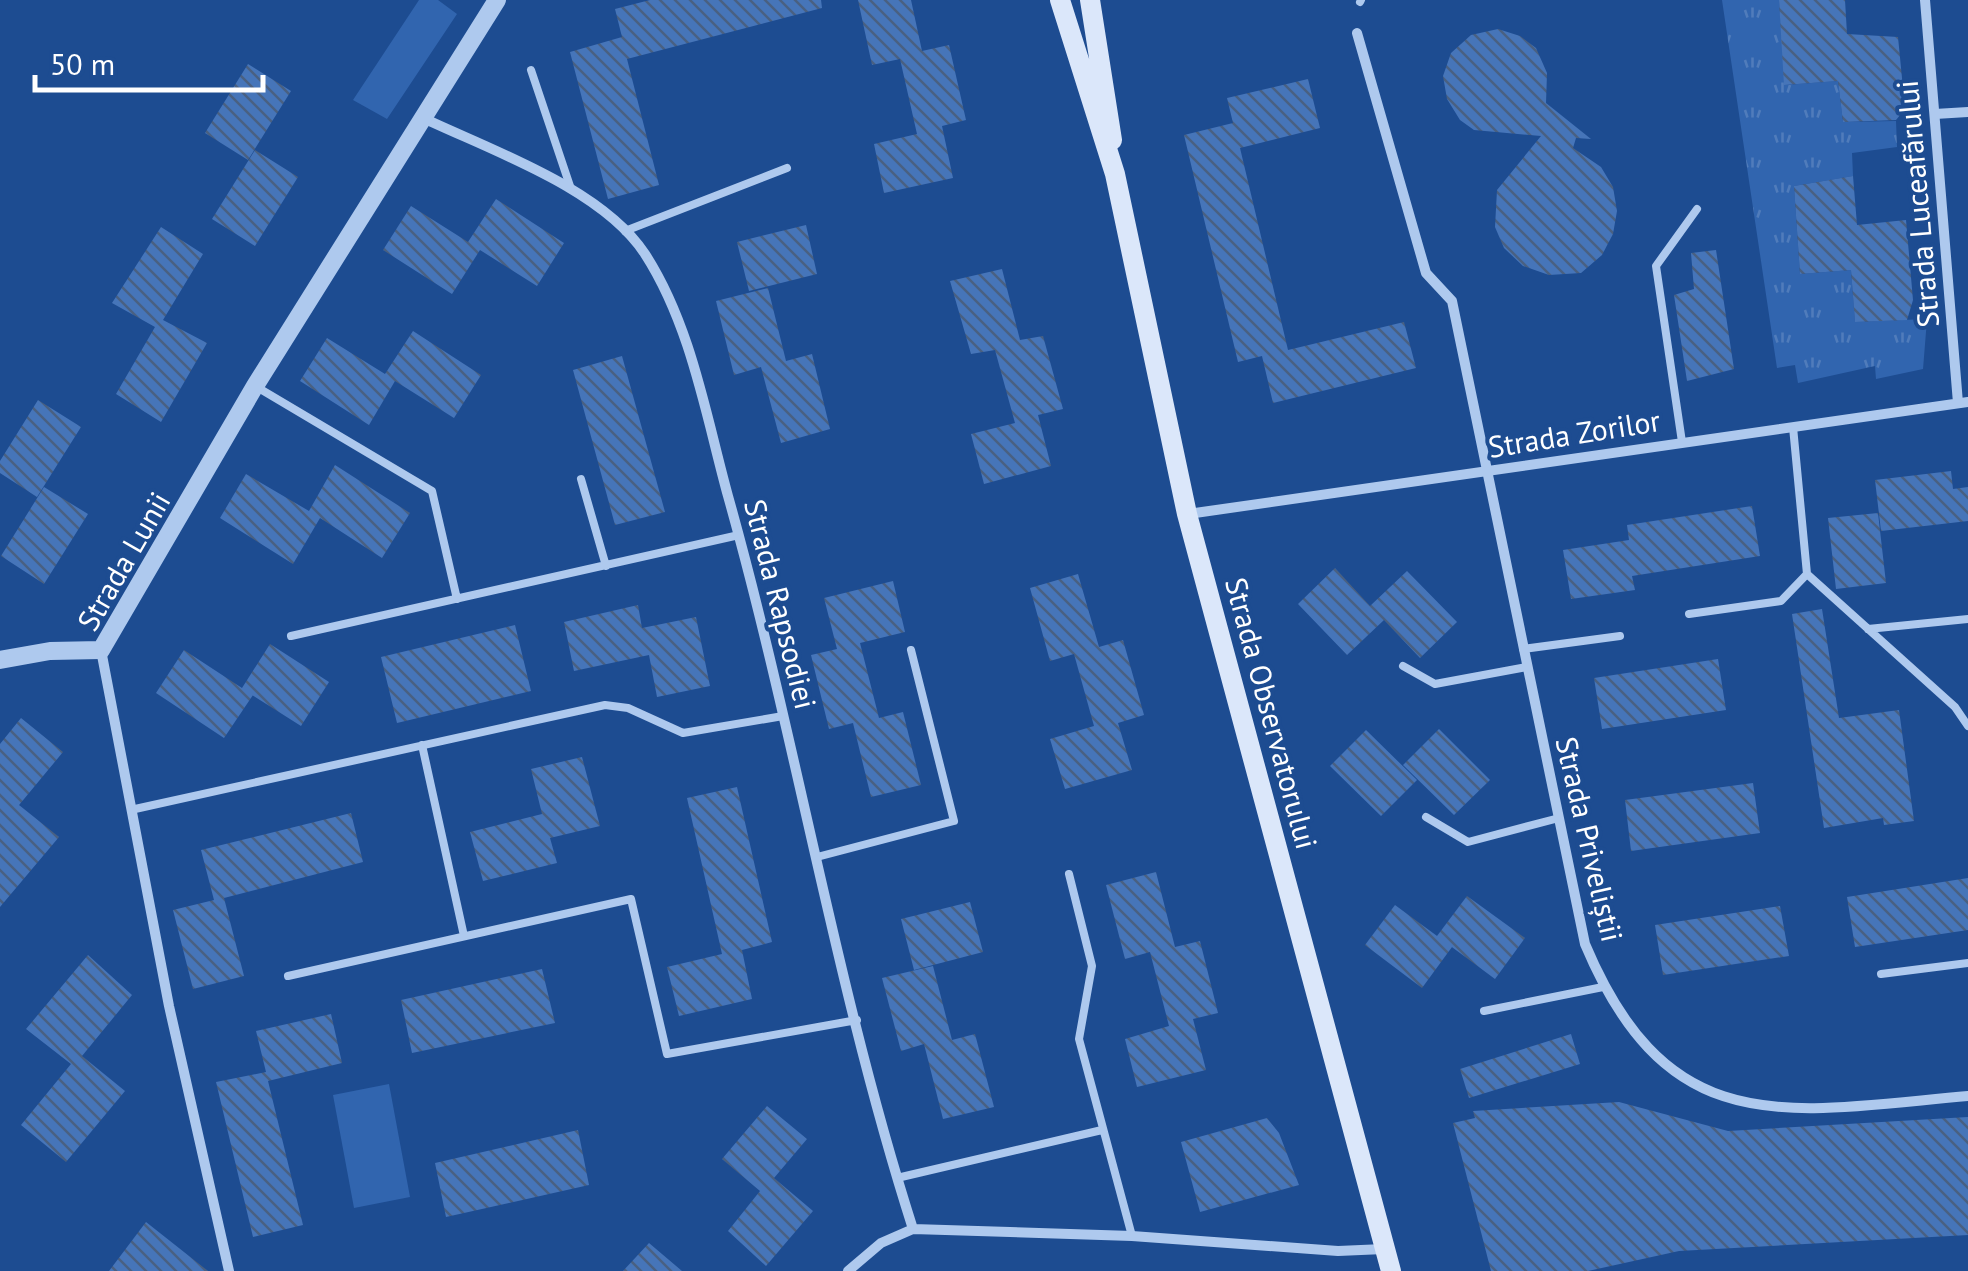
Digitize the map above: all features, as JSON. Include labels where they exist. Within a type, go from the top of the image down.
[{"type":"main road","name":"Strada Observatorului","points":[[1060,0],[1113,166],[1187,514],[1391,1271]]},
{"type":"main road","name":"Strada Observatorului","points":[[1090,0],[1111,110],[1113,166]]},
{"type":"street","name":"Strada Luceafărului","points":[[1925,0],[1963,403]]},
{"type":"street","name":"Strada Lunii","points":[[228,1271],[169,1006],[135,809],[101,650],[489,3]]},
{"type":"street","name":"Strada Priveliștii","points":[[1358,33],[1426,273],[1452,301],[1585,944],[1604,987],[1669,1069],[1711,1093],[1752,1106],[1811,1110],[1968,1096]]},
{"type":"street","points":[[1935,114],[1968,112]]},
{"type":"street","name":"Strada Rapsodiei","points":[[421,117],[571,189],[625,232],[644,253],[679,321],[739,535],[857,1020],[914,1229]]},
{"type":"street","name":"Strada Zorilor","points":[[1187,514],[1963,403]]},
{"type":"street","points":[[0,660],[50,651],[101,650]]},
{"type":"street","points":[[851,1270],[881,1243],[914,1229],[1132,1236],[1338,1251],[1385,1249]]},
{"type":"lane","points":[[531,70],[571,189]]},
{"type":"lane","points":[[625,232],[788,168]]},
{"type":"lane","points":[[1682,442],[1656,266],[1697,209]]},
{"type":"lane","points":[[256,386],[432,491],[457,598]]},
{"type":"lane","points":[[1793,427],[1807,574],[1955,706],[1968,726]]},
{"type":"lane","points":[[581,479],[606,566]]},
{"type":"lane","points":[[291,636],[739,535]]},
{"type":"lane","points":[[1689,614],[1781,601],[1807,574]]},
{"type":"lane","points":[[1868,629],[1968,619]]},
{"type":"lane","points":[[1523,649],[1620,636]]},
{"type":"lane","points":[[817,857],[954,821],[911,650]]},
{"type":"lane","points":[[1403,666],[1435,684],[1527,667]]},
{"type":"lane","points":[[135,809],[606,705],[628,708],[683,733],[782,716]]},
{"type":"lane","points":[[422,745],[464,936]]},
{"type":"lane","points":[[1426,817],[1468,842],[1558,818]]},
{"type":"lane","points":[[1069,874],[1092,966],[1079,1038],[1132,1236]]},
{"type":"lane","points":[[288,976],[630,898],[667,1054],[857,1020]]},
{"type":"lane","points":[[1881,974],[1968,962]]},
{"type":"lane","points":[[1484,1011],[1604,987]]},
{"type":"lane","points":[[897,1178],[1102,1130]]},
{"type":"green space","points":[[419,0],[438,0],[457,14],[387,119],[353,100]]},
{"type":"green space","points":[[1722,0],[1779,0],[1785,85],[1838,81],[1843,122],[1896,121],[1897,147],[1852,153],[1853,176],[1794,186],[1800,274],[1851,270],[1855,322],[1927,319],[1923,369],[1876,379],[1875,366],[1798,383],[1795,365],[1777,368]]},
{"type":"green space","points":[[389,1084],[410,1197],[354,1208],[333,1095]]},
{"type":"building","points":[[650,0],[821,0],[822,8],[627,59],[659,185],[608,199],[570,52],[622,37],[615,9]]},
{"type":"building","points":[[858,0],[911,0],[922,51],[949,45],[966,120],[942,126],[953,178],[884,193],[874,144],[917,134],[900,59],[872,65]]},
{"type":"building","points":[[1779,0],[1845,0],[1847,34],[1898,37],[1905,109],[1896,120],[1843,122],[1838,81],[1784,85]]},
{"type":"building","points":[[1498,29],[1520,36],[1536,48],[1547,73],[1546,103],[1591,139],[1576,138],[1573,148],[1601,167],[1613,187],[1617,211],[1613,234],[1602,255],[1581,273],[1549,275],[1523,266],[1504,248],[1495,227],[1497,190],[1541,136],[1474,130],[1460,120],[1447,99],[1443,76],[1451,53],[1471,35]]},
{"type":"building","points":[[248,64],[291,91],[248,160],[205,133]]},
{"type":"building","points":[[1308,79],[1320,128],[1240,148],[1288,350],[1404,322],[1416,368],[1273,403],[1262,356],[1238,362],[1184,135],[1233,123],[1227,98]]},
{"type":"building","points":[[255,150],[298,177],[255,246],[212,219]]},
{"type":"building","points":[[1853,176],[1857,225],[1906,220],[1913,300],[1907,320],[1855,322],[1851,270],[1800,274],[1794,186]]},
{"type":"building","points":[[496,199],[564,243],[537,286],[480,250],[452,294],[383,250],[411,206],[468,242]]},
{"type":"building","points":[[806,225],[817,274],[749,291],[737,242]]},
{"type":"building","points":[[161,227],[203,254],[163,320],[207,343],[161,422],[116,394],[155,327],[112,303]]},
{"type":"building","points":[[1716,250],[1734,369],[1687,381],[1674,295],[1694,289],[1691,253]]},
{"type":"building","points":[[1002,269],[1020,340],[1043,336],[1063,409],[1038,415],[1051,466],[984,484],[971,434],[1015,423],[995,350],[971,354],[950,281]]},
{"type":"building","points":[[768,288],[786,361],[812,354],[830,429],[781,443],[761,367],[734,375],[716,301]]},
{"type":"building","points":[[413,331],[481,375],[454,418],[395,381],[369,425],[300,381],[327,338],[385,374]]},
{"type":"building","points":[[622,356],[665,512],[615,525],[573,370]]},
{"type":"building","points":[[38,400],[81,427],[37,497],[0,473],[0,461]]},
{"type":"building","points":[[335,465],[410,513],[382,558],[320,518],[293,564],[220,518],[246,474],[309,511]]},
{"type":"building","points":[[1951,471],[1953,489],[1968,487],[1968,521],[1881,531],[1875,480]]},
{"type":"building","points":[[44,487],[88,514],[44,584],[1,556]]},
{"type":"building","points":[[1752,506],[1760,556],[1632,576],[1635,590],[1571,599],[1563,550],[1629,540],[1627,525]]},
{"type":"building","points":[[1878,513],[1886,583],[1836,589],[1828,518]]},
{"type":"building","points":[[1335,568],[1370,606],[1407,571],[1457,622],[1420,658],[1384,620],[1347,655],[1298,604]]},
{"type":"building","points":[[1078,574],[1099,647],[1123,640],[1144,715],[1118,723],[1132,770],[1065,789],[1050,739],[1094,726],[1074,654],[1050,661],[1030,588]]},
{"type":"building","points":[[893,581],[905,632],[860,643],[879,718],[903,712],[921,785],[871,797],[853,723],[829,729],[811,655],[837,649],[824,598]]},
{"type":"building","points":[[638,605],[642,628],[696,617],[710,686],[657,697],[649,655],[574,671],[564,622]]},
{"type":"building","points":[[1822,609],[1839,718],[1899,710],[1914,821],[1884,825],[1883,818],[1824,828],[1792,614]]},
{"type":"building","points":[[515,625],[531,691],[397,723],[381,657]]},
{"type":"building","points":[[270,644],[329,682],[301,726],[253,695],[224,738],[156,693],[184,650],[242,688]]},
{"type":"building","points":[[1718,659],[1726,710],[1602,729],[1594,678]]},
{"type":"building","points":[[21,718],[63,752],[0,828],[0,744]]},
{"type":"building","points":[[1439,729],[1490,780],[1454,815],[1403,765]]},
{"type":"building","points":[[1366,730],[1417,780],[1381,816],[1330,766]]},
{"type":"building","points":[[582,757],[600,826],[550,838],[557,863],[483,881],[470,832],[542,814],[531,769]]},
{"type":"building","points":[[1753,783],[1760,833],[1631,851],[1625,800]]},
{"type":"building","points":[[737,787],[772,942],[742,950],[752,999],[679,1016],[667,967],[722,954],[687,798]]},
{"type":"building","points":[[19,805],[59,837],[0,907],[0,828]]},
{"type":"building","points":[[351,813],[363,862],[224,898],[244,976],[193,989],[173,910],[214,900],[201,850]]},
{"type":"building","points":[[1156,872],[1175,947],[1200,941],[1218,1013],[1193,1019],[1206,1070],[1137,1087],[1125,1039],[1169,1026],[1150,952],[1125,959],[1106,885]]},
{"type":"building","points":[[1968,878],[1968,930],[1855,947],[1847,897]]},
{"type":"building","points":[[1467,896],[1525,938],[1495,979],[1437,936]]},
{"type":"building","points":[[970,902],[983,952],[914,970],[901,919]]},
{"type":"building","points":[[1395,905],[1452,947],[1422,988],[1365,945]]},
{"type":"building","points":[[1780,906],[1789,956],[1663,975],[1655,925]]},
{"type":"building","points":[[88,955],[132,995],[82,1056],[125,1091],[66,1162],[21,1125],[71,1064],[26,1029]]},
{"type":"building","points":[[933,966],[952,1040],[975,1034],[994,1107],[943,1119],[924,1044],[901,1051],[882,978]]},
{"type":"building","points":[[542,969],[555,1023],[412,1053],[401,1000]]},
{"type":"building","points":[[331,1014],[342,1063],[268,1081],[303,1225],[253,1237],[216,1082],[266,1072],[256,1031]]},
{"type":"building","points":[[1571,1034],[1580,1064],[1469,1098],[1460,1069]]},
{"type":"building","points":[[1619,1102],[1728,1131],[1968,1117],[1968,1235],[1679,1251],[1588,1271],[1491,1271],[1453,1123],[1475,1118],[1473,1111]]},
{"type":"building","points":[[767,1106],[807,1139],[774,1178],[813,1211],[766,1266],[728,1231],[760,1191],[722,1159]]},
{"type":"building","points":[[1267,1118],[1279,1133],[1299,1185],[1200,1212],[1181,1142]]},
{"type":"building","points":[[578,1130],[589,1185],[446,1217],[435,1163]]},
{"type":"building","points":[[146,1222],[208,1271],[109,1271]]},
{"type":"building","points":[[649,1243],[682,1271],[623,1271]]}]
